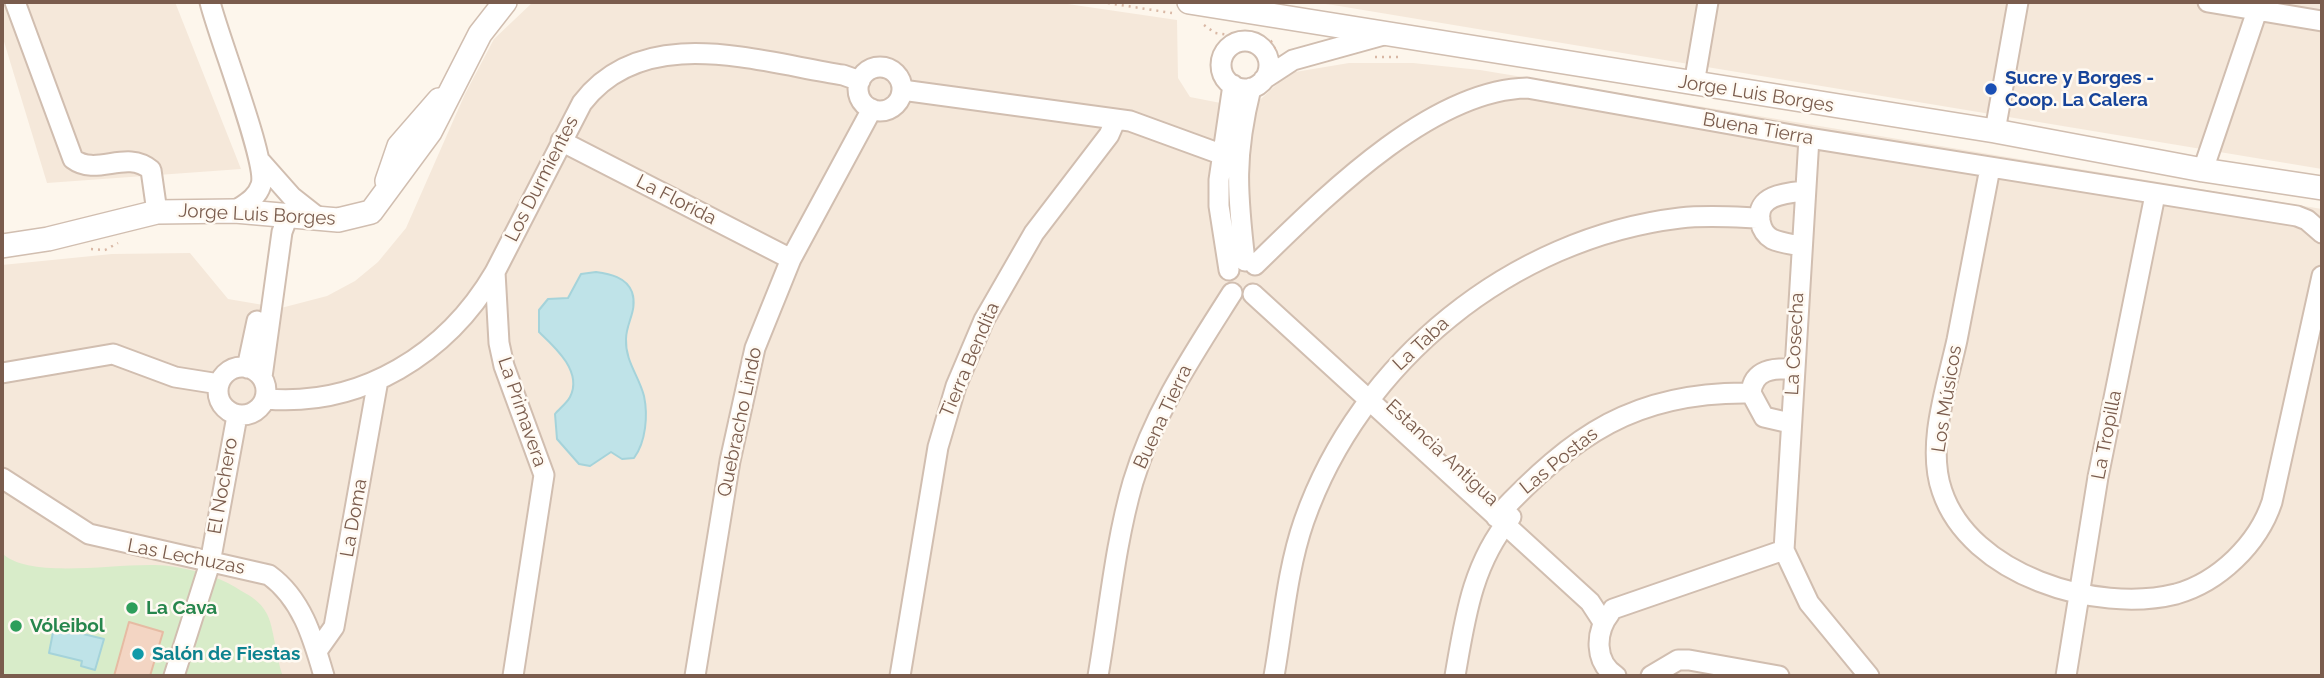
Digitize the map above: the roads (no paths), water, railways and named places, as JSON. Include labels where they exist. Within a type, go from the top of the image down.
[{"type":"street","points":[[15,2],[73,159],[89,166],[129,160],[142,162],[151,170],[157,212]]},
{"type":"street","points":[[210,2],[225,58],[261,162],[262,184],[251,201],[234,211]]},
{"type":"street","name":"Jorge Luis Borges","points":[[2,246],[48,239],[157,212],[234,211],[320,219],[359,217],[371,212],[429,132],[480,34],[505,2]]},
{"type":"street","name":"Jorge Luis Borges","points":[[1189,2],[1255,8],[1387,34],[1995,131],[2203,170],[2322,188]]},
{"type":"street","points":[[1694,84],[1708,2]]},
{"type":"street","points":[[1995,131],[2018,2]]},
{"type":"street","points":[[2208,2],[2258,6],[2322,21]]},
{"type":"street","points":[[2203,170],[2258,6]]},
{"type":"street","points":[[1249,275],[1219,206],[1238,106],[1269,59],[1255,43],[1252,32],[1255,8]]},
{"type":"street","points":[[1250,84],[1223,72],[1223,56],[1255,8]]},
{"type":"street","points":[[1250,84],[1293,60],[1387,34]]},
{"type":"street","points":[[1227,49],[1241,41],[1255,43]]},
{"type":"street","name":"Los Durmientes","points":[[266,399],[313,400],[340,396],[378,380],[454,328],[475,304],[495,272],[561,141],[593,89],[611,74],[652,57],[702,53],[843,75],[860,81]]},
{"type":"street","points":[[888,69],[898,77],[902,90],[892,107],[872,109],[862,101],[860,81],[868,71],[888,69]]},
{"type":"street","name":"Buena Tierra","points":[[1098,676],[1126,510],[1142,457],[1186,364],[1232,293],[1226,279],[1249,275],[1332,190],[1395,141],[1472,100],[1510,88],[1527,88],[1808,138],[2297,216],[2319,229]]},
{"type":"street","points":[[902,90],[1116,118],[1155,128],[1229,157]]},
{"type":"street","name":"Quebracho Lindo","points":[[695,676],[747,374],[768,312],[791,259],[872,109]]},
{"type":"street","name":"Tierra Bendita","points":[[900,676],[938,447],[956,387],[984,320],[1027,245],[1055,202],[1109,135],[1116,118]]},
{"type":"street","name":"La Cosecha","points":[[1808,138],[1784,550],[1809,603],[1851,668],[1869,676]]},
{"type":"street","name":"La Florida","points":[[561,141],[791,259]]},
{"type":"street","points":[[261,162],[292,197],[320,219]]},
{"type":"street","name":"Los Músicos","points":[[1990,168],[1939,430],[1937,476],[1942,494],[1965,533],[1998,563],[2045,583],[2081,592],[2129,598],[2177,593],[2217,574],[2258,532],[2267,517],[2276,484],[2322,276]]},
{"type":"street","points":[[1800,246],[1770,238],[1763,231],[1760,218],[1762,205],[1770,199],[1779,194],[1805,191]]},
{"type":"street","name":"La Tropilla","points":[[2066,676],[2098,477],[2155,195]]},
{"type":"street","points":[[255,372],[227,372],[219,384],[219,400],[223,407],[237,416],[252,414],[266,399],[255,372],[279,215]]},
{"type":"street","name":"La Taba","points":[[1274,676],[1294,556],[1305,518],[1322,478],[1372,394],[1431,332],[1498,282],[1583,242],[1648,223],[1705,216],[1760,218]]},
{"type":"street","name":"La Primavera","points":[[495,272],[499,343],[504,366],[544,475],[513,676]]},
{"type":"street","name":"Estancia Antigua","points":[[1249,275],[1608,615]]},
{"type":"street","points":[[2,373],[100,354],[113,354],[175,377],[219,384]]},
{"type":"street","points":[[1790,423],[1764,417],[1757,409],[1751,393],[1756,378],[1762,372],[1793,369]]},
{"type":"street","name":"La Doma","points":[[317,651],[334,627],[378,380]]},
{"type":"street","name":"Las Postas","points":[[1455,676],[1471,590],[1489,548],[1504,517],[1545,468],[1578,441],[1638,409],[1692,396],[1751,393]]},
{"type":"street","name":"El Nochero","points":[[174,676],[210,563],[231,437],[237,416]]},
{"type":"street","name":"Las Lechuzas","points":[[2,478],[69,524],[89,534],[210,563],[260,571],[283,585],[296,601],[317,651],[324,676]]},
{"type":"street","points":[[1616,676],[1602,661],[1599,647],[1608,615],[1784,550]]},
{"type":"street","points":[[1651,676],[1678,660],[1779,676]]},
{"type":"water","points":[[596,272],[622,280],[632,292],[634,305],[626,347],[644,396],[646,420],[641,444],[634,458],[622,459],[611,452],[590,466],[579,464],[557,439],[555,414],[570,397],[573,378],[565,361],[539,332],[539,310],[548,299],[568,298],[581,274]]},
{"type":"water","points":[[54,627],[104,639],[95,670],[81,666],[82,661],[49,653]]},
{"type":"place","name":"Sucre y Borges - Coop. La Calera","points":[[1991,89]]},
{"type":"place","name":"La Cava","points":[[132,608]]},
{"type":"place","name":"Vóleibol","points":[[16,626]]},
{"type":"place","name":"Salón de Fiestas","points":[[138,654]]}]
